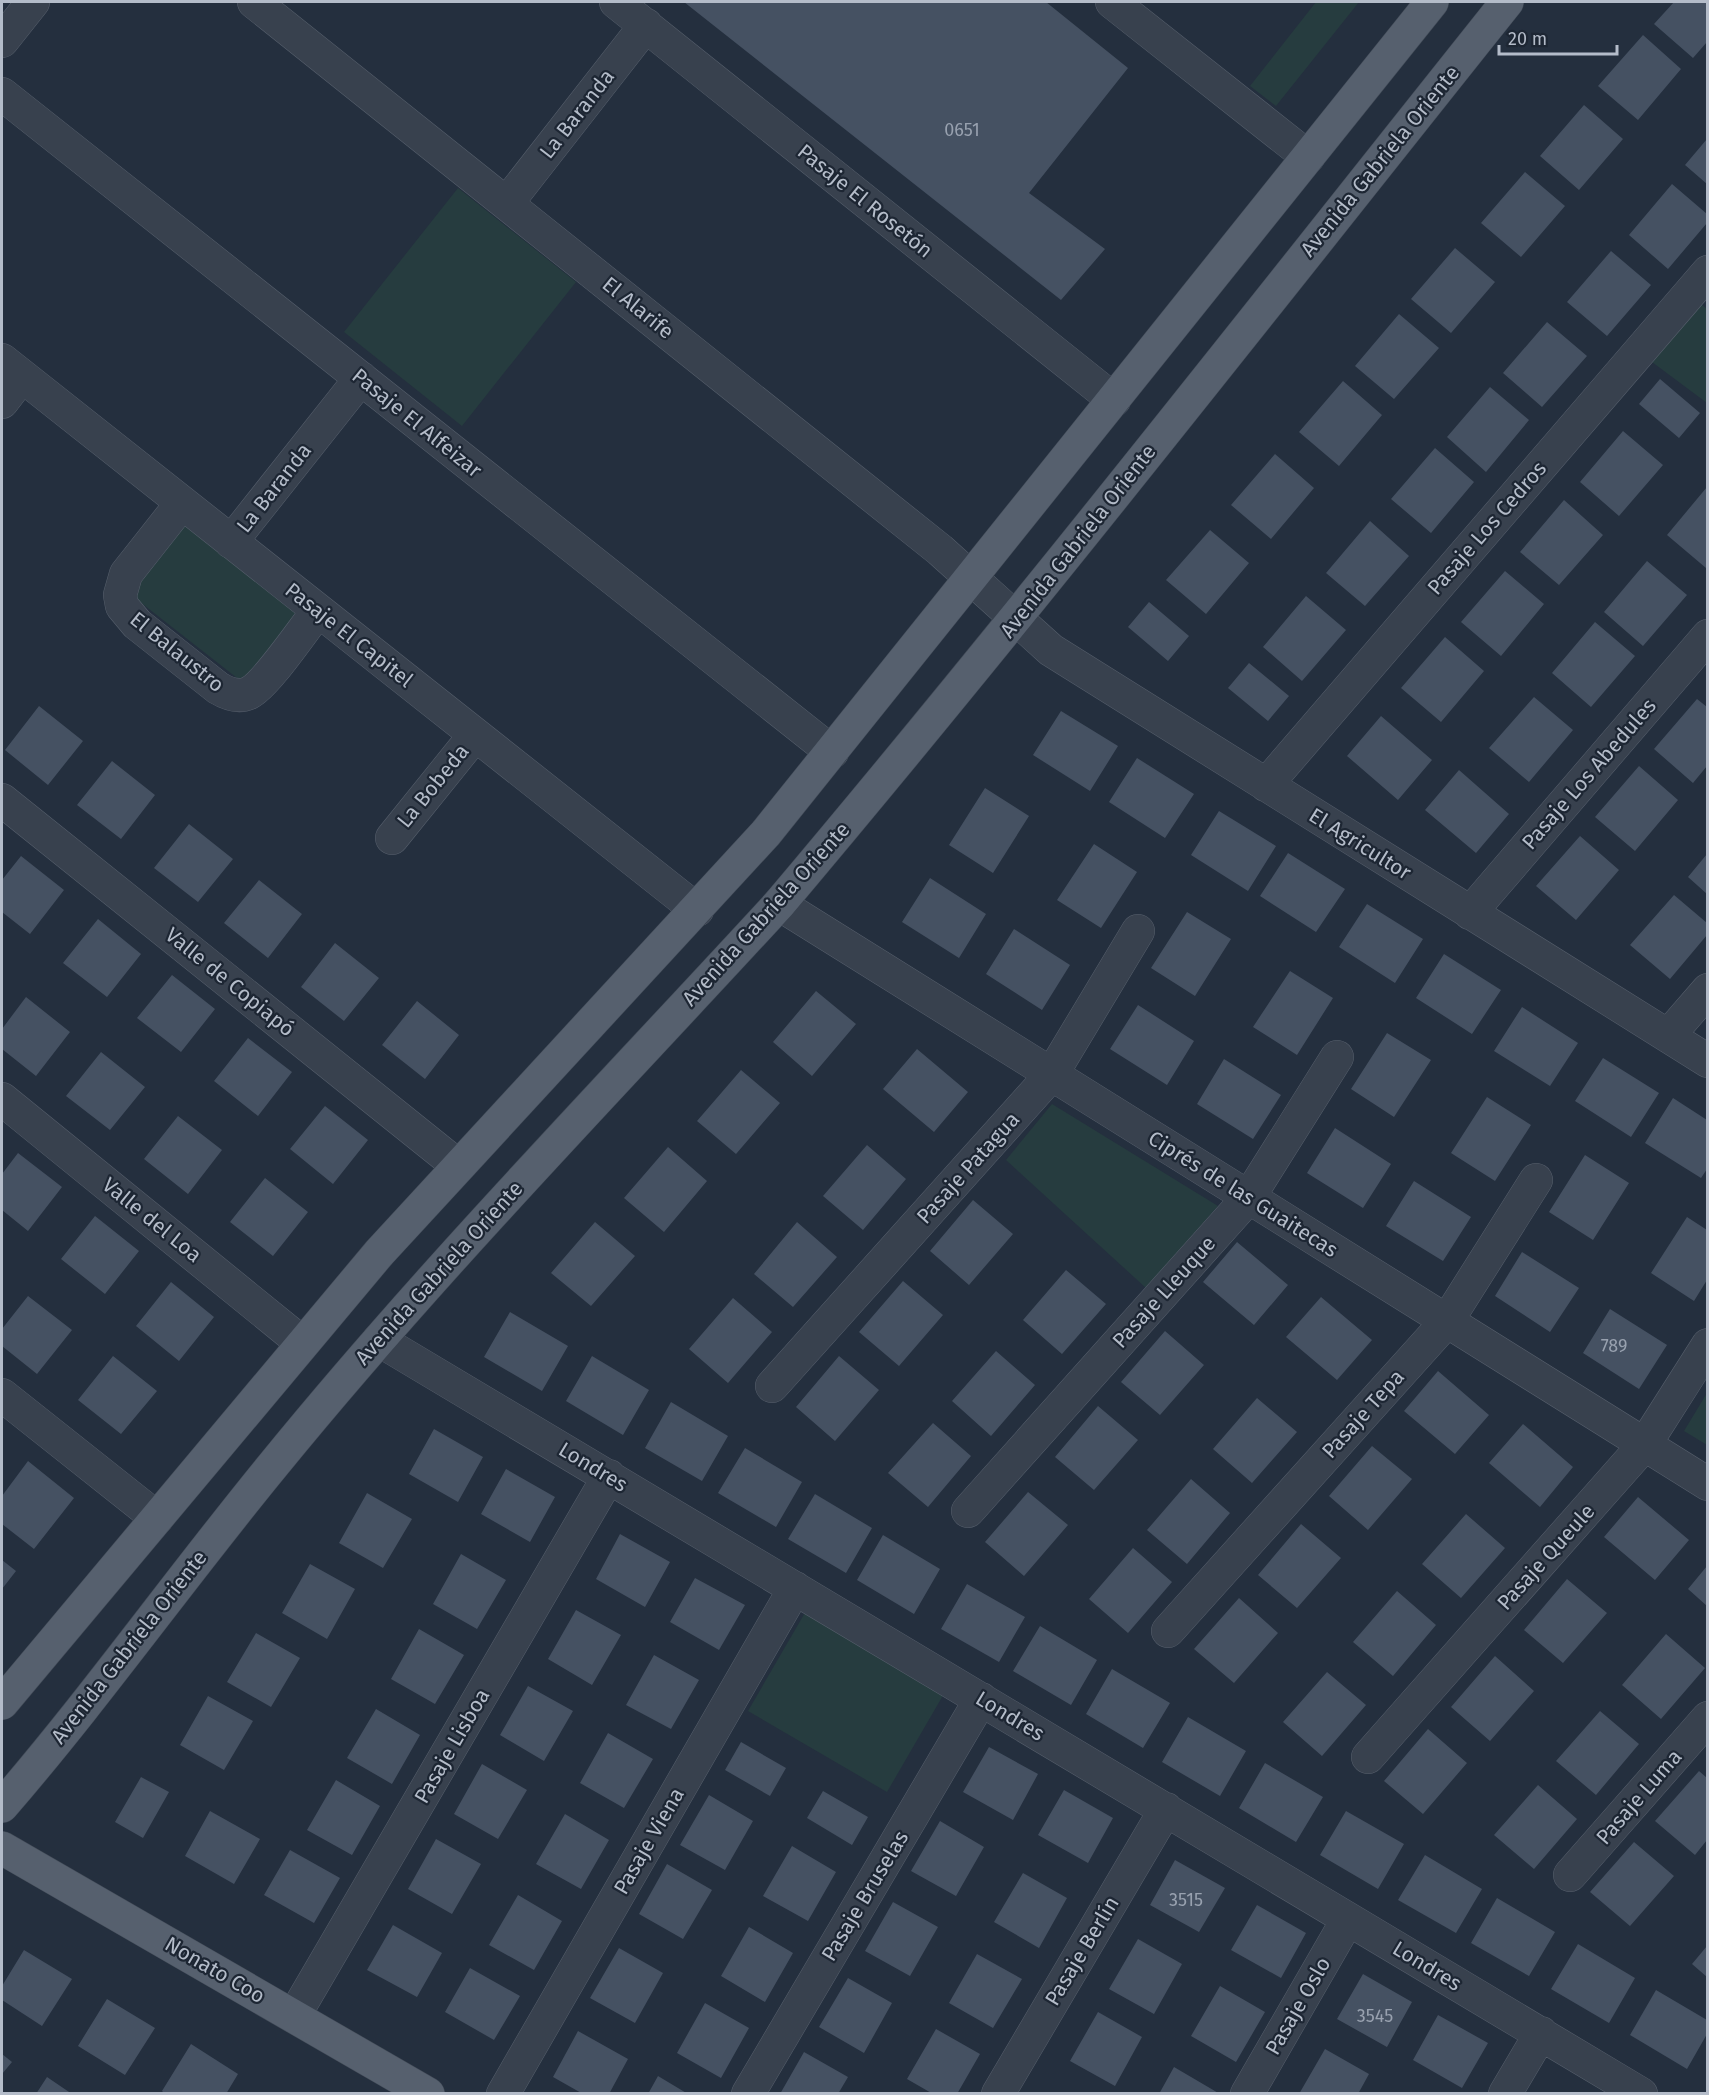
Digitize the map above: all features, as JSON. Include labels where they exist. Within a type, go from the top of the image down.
[{"type":"main road","points":[[2,1703],[301,1342],[458,1165],[766,833],[972,579],[1432,2]]},
{"type":"main road","name":"Avenida Gabriela Oriente","points":[[2,1806],[274,1464],[378,1340],[463,1243],[779,904],[1017,620],[1507,2]]},
{"type":"main road","name":"Nonato Coo","points":[[2,1848],[428,2094]]},
{"type":"street","points":[[2,41],[33,2]]},
{"type":"street","name":"El Alarife","points":[[254,2],[940,550],[1017,620]]},
{"type":"street","name":"Pasaje El Rosetón","points":[[616,2],[1114,400]]},
{"type":"street","points":[[1112,2],[1308,158]]},
{"type":"street","name":"La Baranda","points":[[507,203],[646,25]]},
{"type":"street","name":"Pasaje El Alfeizar","points":[[2,94],[832,752]]},
{"type":"street","name":"Pasaje Los Cedros","points":[[1266,785],[1707,272]]},
{"type":"street","points":[[2,402],[12,368]]},
{"type":"street","name":"Pasaje El Capitel","points":[[12,368],[697,910]]},
{"type":"street","name":"La Baranda","points":[[231,542],[361,378]]},
{"type":"street","name":"El Balaustro","points":[[182,503],[126,573],[121,584],[122,606],[137,624],[218,688],[229,694],[240,695],[257,687],[318,610]]},
{"type":"street","name":"El Agricultor","points":[[1017,620],[1051,650],[1707,1061]]},
{"type":"street","name":"Pasaje Los Abedules","points":[[1470,913],[1707,636]]},
{"type":"street","name":"La Bobeda","points":[[392,838],[475,735]]},
{"type":"street","name":"Valle de Copiapó","points":[[2,800],[458,1165]]},
{"type":"street","name":"Ciprés de las Guaitecas","points":[[779,904],[1707,1484]]},
{"type":"street","name":"Pasaje Patagua","points":[[772,1386],[1052,1074],[1138,931]]},
{"type":"street","points":[[1668,1036],[1707,990]]},
{"type":"street","name":"Pasaje Lleuque","points":[[968,1511],[1249,1197],[1337,1057]]},
{"type":"street","name":"Valle del Loa","points":[[2,1099],[301,1342]]},
{"type":"street","name":"Pasaje Tepa","points":[[1168,1631],[1447,1321],[1536,1180]]},
{"type":"street","name":"Londres","points":[[378,1340],[1641,2094]]},
{"type":"street","name":"Pasaje Queule","points":[[1368,1756],[1645,1444],[1707,1345]]},
{"type":"street","points":[[2,1395],[157,1518]]},
{"type":"street","name":"Pasaje Lisboa","points":[[294,2016],[609,1476]]},
{"type":"street","name":"Pasaje Viena","points":[[503,2094],[795,1588]]},
{"type":"street","name":"Pasaje Bruselas","points":[[748,2094],[981,1699]]},
{"type":"street","name":"Pasaje Luma","points":[[1570,1875],[1707,1718]]},
{"type":"street","name":"Pasaje Berlín","points":[[998,2094],[1166,1809]]},
{"type":"street","name":"Pasaje Oslo","points":[[1247,2094],[1348,1918]]},
{"type":"street","points":[[1505,2094],[1541,2033]]},
{"type":"green space","points":[[1316,2],[1359,2],[1276,106],[1250,86]]},
{"type":"green space","points":[[458,188],[576,282],[462,426],[344,332]]},
{"type":"green space","points":[[1701,304],[1707,309],[1707,403],[1652,362]]},
{"type":"green space","points":[[184,518],[304,613],[246,685],[126,591]]},
{"type":"green space","points":[[1052,1104],[1218,1206],[1146,1288],[1006,1160]]},
{"type":"green space","points":[[1707,1393],[1707,1445],[1684,1431]]},
{"type":"green space","points":[[806,1611],[945,1692],[887,1792],[748,1711]]},
{"type":"building","points":[[684,2],[1046,2],[1128,68],[1029,193],[1105,249],[1061,300]]},
{"type":"building","points":[[1674,2],[1707,2],[1707,42],[1693,58],[1654,24]]},
{"type":"building","points":[[1643,35],[1681,69],[1638,120],[1598,86]]},
{"type":"building","points":[[1584,105],[1623,139],[1579,190],[1540,156]]},
{"type":"building","points":[[1707,139],[1707,184],[1685,165]]},
{"type":"building","points":[[1525,172],[1565,206],[1521,257],[1481,223]]},
{"type":"building","points":[[1672,184],[1707,214],[1707,223],[1668,269],[1629,235]]},
{"type":"building","points":[[1455,248],[1495,282],[1451,333],[1411,299]]},
{"type":"building","points":[[1611,251],[1651,285],[1607,336],[1567,302]]},
{"type":"building","points":[[1399,314],[1439,348],[1394,399],[1355,366]]},
{"type":"building","points":[[1547,322],[1587,356],[1542,407],[1503,373]]},
{"type":"building","points":[[1660,379],[1700,413],[1679,438],[1639,404]]},
{"type":"building","points":[[1343,381],[1382,415],[1339,466],[1299,432]]},
{"type":"building","points":[[1490,387],[1529,420],[1486,472],[1447,437]]},
{"type":"building","points":[[1623,431],[1663,465],[1619,516],[1580,482]]},
{"type":"building","points":[[1435,448],[1474,482],[1431,533],[1391,499]]},
{"type":"building","points":[[1275,454],[1314,488],[1271,539],[1231,505]]},
{"type":"building","points":[[1707,487],[1707,567],[1706,568],[1667,535]]},
{"type":"building","points":[[1564,500],[1603,535],[1559,585],[1520,552]]},
{"type":"building","points":[[1370,521],[1409,556],[1365,606],[1326,573]]},
{"type":"building","points":[[1210,530],[1249,563],[1206,614],[1166,580]]},
{"type":"building","points":[[1647,561],[1687,595],[1643,646],[1604,612]]},
{"type":"building","points":[[1505,571],[1544,604],[1501,656],[1461,622]]},
{"type":"building","points":[[1306,596],[1346,630],[1302,681],[1263,647]]},
{"type":"building","points":[[1149,602],[1189,636],[1168,661],[1128,627]]},
{"type":"building","points":[[1595,622],[1635,656],[1591,707],[1552,673]]},
{"type":"building","points":[[1445,637],[1484,671],[1441,722],[1401,688]]},
{"type":"building","points":[[1249,663],[1289,696],[1268,721],[1228,688]]},
{"type":"building","points":[[1534,697],[1573,730],[1529,782],[1489,748]]},
{"type":"building","points":[[1697,699],[1707,707],[1707,766],[1693,783],[1654,749]]},
{"type":"building","points":[[39,706],[83,741],[48,785],[5,750]]},
{"type":"building","points":[[1061,711],[1118,746],[1090,791],[1033,755]]},
{"type":"building","points":[[1381,716],[1432,760],[1398,800],[1347,756]]},
{"type":"building","points":[[1137,758],[1194,794],[1165,838],[1109,802]]},
{"type":"building","points":[[112,761],[155,795],[121,839],[77,805]]},
{"type":"building","points":[[1639,766],[1678,800],[1635,851],[1595,817]]},
{"type":"building","points":[[1459,770],[1509,814],[1476,853],[1425,810]]},
{"type":"building","points":[[985,788],[1029,816],[993,873],[949,845]]},
{"type":"building","points":[[1219,811],[1276,846],[1248,891],[1191,855]]},
{"type":"building","points":[[189,824],[233,859],[198,902],[154,868]]},
{"type":"building","points":[[1580,836],[1619,870],[1576,920],[1536,886]]},
{"type":"building","points":[[1094,844],[1137,872],[1101,928],[1057,900]]},
{"type":"building","points":[[1288,853],[1345,889],[1316,932],[1260,896]]},
{"type":"building","points":[[1707,854],[1707,894],[1688,877]]},
{"type":"building","points":[[21,856],[64,890],[30,934],[2,912],[2,880]]},
{"type":"building","points":[[930,878],[986,914],[959,958],[902,922]]},
{"type":"building","points":[[259,880],[302,914],[268,958],[224,923]]},
{"type":"building","points":[[1674,895],[1707,923],[1707,935],[1670,979],[1630,945]]},
{"type":"building","points":[[1367,904],[1423,939],[1395,983],[1339,947]]},
{"type":"building","points":[[1187,912],[1231,939],[1195,996],[1151,968]]},
{"type":"building","points":[[98,919],[141,954],[107,997],[63,963]]},
{"type":"building","points":[[1014,929],[1070,965],[1042,1010],[986,974]]},
{"type":"building","points":[[335,943],[379,978],[344,1021],[301,987]]},
{"type":"building","points":[[1444,954],[1501,990],[1472,1034],[1416,998]]},
{"type":"building","points":[[1290,971],[1333,998],[1297,1055],[1253,1027]]},
{"type":"building","points":[[172,975],[215,1009],[181,1052],[137,1018]]},
{"type":"building","points":[[816,991],[856,1024],[812,1076],[773,1042]]},
{"type":"building","points":[[26,997],[70,1032],[36,1076],[2,1049],[2,1029]]},
{"type":"building","points":[[417,1001],[459,1035],[425,1079],[382,1045]]},
{"type":"building","points":[[1138,1005],[1194,1041],[1167,1085],[1110,1049]]},
{"type":"building","points":[[1522,1007],[1578,1043],[1550,1086],[1494,1051]]},
{"type":"building","points":[[1387,1033],[1431,1060],[1394,1117],[1351,1089]]},
{"type":"building","points":[[248,1038],[292,1072],[258,1116],[214,1081]]},
{"type":"building","points":[[917,1049],[968,1092],[934,1132],[883,1089]]},
{"type":"building","points":[[101,1052],[145,1087],[110,1130],[66,1096]]},
{"type":"building","points":[[1603,1058],[1659,1093],[1631,1137],[1575,1101]]},
{"type":"building","points":[[1224,1059],[1281,1095],[1253,1139],[1197,1104]]},
{"type":"building","points":[[741,1070],[780,1103],[736,1154],[697,1121]]},
{"type":"building","points":[[1487,1097],[1531,1125],[1495,1181],[1451,1153]]},
{"type":"building","points":[[1673,1098],[1707,1120],[1707,1169],[1701,1178],[1645,1143]]},
{"type":"building","points":[[325,1106],[368,1140],[333,1184],[290,1149]]},
{"type":"building","points":[[178,1116],[222,1150],[188,1194],[144,1159]]},
{"type":"building","points":[[1335,1128],[1391,1164],[1363,1208],[1307,1173]]},
{"type":"building","points":[[867,1145],[906,1179],[863,1230],[823,1196]]},
{"type":"building","points":[[668,1147],[707,1181],[664,1232],[624,1198]]},
{"type":"building","points":[[18,1153],[62,1187],[28,1231],[2,1210],[2,1174]]},
{"type":"building","points":[[1585,1155],[1629,1183],[1593,1240],[1549,1212]]},
{"type":"building","points":[[265,1178],[308,1212],[273,1256],[230,1222]]},
{"type":"building","points":[[1414,1181],[1471,1217],[1443,1261],[1386,1226]]},
{"type":"building","points":[[973,1200],[1013,1234],[969,1285],[930,1251]]},
{"type":"building","points":[[95,1216],[139,1251],[105,1294],[61,1259]]},
{"type":"building","points":[[1687,1217],[1707,1230],[1707,1280],[1694,1301],[1651,1273]]},
{"type":"building","points":[[595,1222],[635,1256],[591,1306],[551,1273]]},
{"type":"building","points":[[797,1222],[837,1257],[793,1307],[754,1274]]},
{"type":"building","points":[[1237,1242],[1288,1285],[1254,1325],[1203,1282]]},
{"type":"building","points":[[1522,1252],[1579,1288],[1550,1332],[1495,1296]]},
{"type":"building","points":[[1066,1270],[1106,1304],[1062,1354],[1023,1320]]},
{"type":"building","points":[[903,1281],[943,1315],[899,1366],[859,1332]]},
{"type":"building","points":[[171,1282],[214,1317],[179,1361],[136,1326]]},
{"type":"building","points":[[28,1296],[72,1330],[37,1374],[2,1346],[2,1329]]},
{"type":"building","points":[[1321,1297],[1372,1340],[1337,1380],[1286,1337]]},
{"type":"building","points":[[733,1298],[772,1332],[728,1383],[689,1349]]},
{"type":"building","points":[[1610,1309],[1667,1345],[1639,1389],[1583,1353]]},
{"type":"building","points":[[510,1312],[568,1346],[542,1391],[484,1357]]},
{"type":"building","points":[[1165,1331],[1204,1365],[1160,1415],[1121,1382]]},
{"type":"building","points":[[996,1351],[1035,1385],[991,1436],[952,1401]]},
{"type":"building","points":[[113,1356],[157,1391],[121,1434],[78,1400]]},
{"type":"building","points":[[592,1356],[649,1390],[623,1435],[566,1401]]},
{"type":"building","points":[[839,1356],[879,1390],[835,1441],[796,1407]]},
{"type":"building","points":[[1438,1371],[1489,1415],[1455,1454],[1404,1411]]},
{"type":"building","points":[[1257,1398],[1297,1432],[1252,1483],[1213,1449]]},
{"type":"building","points":[[671,1402],[728,1436],[702,1481],[645,1448]]},
{"type":"building","points":[[1098,1406],[1138,1440],[1094,1490],[1055,1457]]},
{"type":"building","points":[[933,1423],[971,1456],[928,1507],[888,1473]]},
{"type":"building","points":[[1523,1424],[1573,1467],[1540,1507],[1489,1463]]},
{"type":"building","points":[[434,1429],[483,1457],[458,1502],[409,1474]]},
{"type":"building","points":[[1372,1446],[1412,1479],[1368,1530],[1329,1496]]},
{"type":"building","points":[[745,1448],[802,1482],[776,1527],[718,1493]]},
{"type":"building","points":[[28,1461],[74,1498],[34,1549],[2,1524],[2,1496]]},
{"type":"building","points":[[506,1469],[555,1497],[530,1542],[481,1514]]},
{"type":"building","points":[[1191,1479],[1230,1513],[1187,1564],[1147,1530]]},
{"type":"building","points":[[1028,1492],[1068,1525],[1024,1576],[985,1542]]},
{"type":"building","points":[[367,1493],[412,1519],[383,1568],[339,1543]]},
{"type":"building","points":[[815,1494],[872,1528],[846,1573],[788,1539]]},
{"type":"building","points":[[1638,1497],[1689,1540],[1655,1580],[1604,1537]]},
{"type":"building","points":[[1466,1514],[1505,1548],[1461,1598],[1422,1564]]},
{"type":"building","points":[[1301,1524],[1341,1558],[1297,1608],[1258,1575]]},
{"type":"building","points":[[620,1534],[670,1562],[645,1607],[596,1579]]},
{"type":"building","points":[[883,1535],[940,1569],[914,1614],[857,1580]]},
{"type":"building","points":[[1133,1548],[1172,1582],[1128,1633],[1089,1599]]},
{"type":"building","points":[[461,1554],[506,1580],[477,1629],[433,1604]]},
{"type":"building","points":[[2,1560],[16,1571],[2,1589]]},
{"type":"building","points":[[310,1564],[355,1589],[327,1639],[282,1613]]},
{"type":"building","points":[[1707,1566],[1707,1606],[1688,1589]]},
{"type":"building","points":[[695,1578],[745,1605],[719,1650],[670,1622]]},
{"type":"building","points":[[1567,1579],[1607,1613],[1563,1663],[1524,1630]]},
{"type":"building","points":[[967,1584],[1025,1617],[999,1662],[941,1629]]},
{"type":"building","points":[[1397,1591],[1436,1625],[1393,1676],[1353,1642]]},
{"type":"building","points":[[1239,1598],[1278,1633],[1234,1683],[1194,1649]]},
{"type":"building","points":[[576,1610],[621,1635],[592,1685],[548,1659]]},
{"type":"building","points":[[1040,1626],[1097,1660],[1071,1705],[1013,1671]]},
{"type":"building","points":[[419,1629],[464,1655],[435,1704],[391,1679]]},
{"type":"building","points":[[256,1633],[300,1658],[271,1707],[227,1682]]},
{"type":"building","points":[[1666,1634],[1705,1668],[1661,1719],[1622,1685]]},
{"type":"building","points":[[654,1655],[699,1680],[671,1729],[626,1705]]},
{"type":"building","points":[[1495,1656],[1534,1691],[1490,1741],[1451,1707]]},
{"type":"building","points":[[1112,1669],[1170,1703],[1143,1748],[1086,1714]]},
{"type":"building","points":[[1327,1672],[1366,1705],[1322,1756],[1283,1722]]},
{"type":"building","points":[[528,1686],[573,1711],[544,1761],[500,1735]]},
{"type":"building","points":[[208,1696],[253,1721],[224,1770],[180,1745]]},
{"type":"building","points":[[376,1709],[420,1735],[392,1784],[347,1758]]},
{"type":"building","points":[[1600,1711],[1639,1744],[1596,1795],[1556,1761]]},
{"type":"building","points":[[1188,1717],[1246,1751],[1220,1796],[1162,1762]]},
{"type":"building","points":[[1428,1729],[1467,1763],[1423,1814],[1384,1781]]},
{"type":"building","points":[[608,1733],[653,1759],[624,1808],[580,1783]]},
{"type":"building","points":[[741,1742],[786,1768],[770,1796],[725,1770]]},
{"type":"building","points":[[989,1747],[1038,1774],[1013,1820],[963,1792]]},
{"type":"building","points":[[1265,1763],[1323,1797],[1296,1842],[1239,1808]]},
{"type":"building","points":[[482,1764],[527,1790],[498,1839],[454,1814]]},
{"type":"building","points":[[1699,1771],[1707,1778],[1707,1840],[1695,1855],[1655,1821]]},
{"type":"building","points":[[141,1777],[169,1792],[143,1838],[115,1822]]},
{"type":"building","points":[[336,1780],[380,1806],[352,1855],[307,1830]]},
{"type":"building","points":[[1538,1785],[1577,1819],[1534,1869],[1494,1835]]},
{"type":"building","points":[[1064,1790],[1113,1818],[1088,1863],[1038,1835]]},
{"type":"building","points":[[823,1791],[868,1817],[852,1845],[807,1818]]},
{"type":"building","points":[[709,1795],[753,1821],[725,1870],[680,1845]]},
{"type":"building","points":[[210,1811],[260,1839],[234,1884],[185,1856]]},
{"type":"building","points":[[1346,1811],[1404,1844],[1378,1889],[1320,1855]]},
{"type":"building","points":[[565,1814],[609,1840],[581,1889],[536,1864]]},
{"type":"building","points":[[940,1821],[984,1847],[956,1896],[911,1871]]},
{"type":"building","points":[[436,1839],[481,1864],[452,1914],[408,1889]]},
{"type":"building","points":[[1634,1842],[1674,1876],[1630,1926],[1590,1892]]},
{"type":"building","points":[[792,1846],[836,1872],[808,1921],[763,1896]]},
{"type":"building","points":[[290,1850],[340,1878],[314,1923],[264,1895]]},
{"type":"building","points":[[1425,1855],[1482,1889],[1456,1933],[1398,1900]]},
{"type":"building","points":[[1175,1860],[1225,1888],[1199,1932],[1150,1905]]},
{"type":"building","points":[[667,1864],[712,1890],[683,1939],[639,1914]]},
{"type":"building","points":[[1023,1873],[1067,1898],[1039,1948],[994,1922]]},
{"type":"building","points":[[518,1895],[562,1921],[534,1970],[489,1945]]},
{"type":"building","points":[[1497,1898],[1555,1932],[1529,1976],[1471,1943]]},
{"type":"building","points":[[893,1902],[938,1927],[910,1976],[865,1951]]},
{"type":"building","points":[[1257,1905],[1306,1933],[1281,1978],[1231,1950]]},
{"type":"building","points":[[393,1925],[442,1953],[417,1997],[367,1970]]},
{"type":"building","points":[[749,1927],[793,1953],[765,2002],[721,1976]]},
{"type":"building","points":[[1138,1939],[1182,1964],[1154,2014],[1109,1989]]},
{"type":"building","points":[[1578,1944],[1635,1978],[1609,2023],[1551,1989]]},
{"type":"building","points":[[1707,1946],[1707,1977],[1692,1964]]},
{"type":"building","points":[[619,1948],[663,1973],[635,2023],[590,1998]]},
{"type":"building","points":[[24,1950],[72,1979],[42,2026],[2,2000],[2,1986]]},
{"type":"building","points":[[977,1954],[1022,1979],[993,2028],[949,2003]]},
{"type":"building","points":[[470,1968],[520,1996],[494,2040],[445,2012]]},
{"type":"building","points":[[1363,1974],[1412,2002],[1387,2047],[1337,2019]]},
{"type":"building","points":[[848,1978],[892,2003],[864,2053],[819,2027]]},
{"type":"building","points":[[1220,1986],[1265,2012],[1236,2062],[1191,2036]]},
{"type":"building","points":[[1656,1990],[1707,2020],[1707,2034],[1687,2069],[1630,2035]]},
{"type":"building","points":[[107,1999],[155,2028],[125,2075],[78,2046]]},
{"type":"building","points":[[705,2003],[749,2028],[721,2078],[677,2053]]},
{"type":"building","points":[[1098,2012],[1142,2037],[1115,2086],[1070,2061]]},
{"type":"building","points":[[1438,2015],[1488,2043],[1462,2088],[1413,2060]]},
{"type":"building","points":[[936,2029],[980,2054],[957,2094],[933,2094],[907,2079]]},
{"type":"building","points":[[578,2031],[628,2059],[609,2094],[583,2094],[553,2077]]},
{"type":"building","points":[[191,2044],[238,2074],[226,2094],[165,2094],[162,2091]]},
{"type":"building","points":[[1325,2049],[1369,2074],[1358,2094],[1299,2094]]},
{"type":"building","points":[[804,2052],[848,2077],[838,2094],[780,2094]]},
{"type":"building","points":[[2,2054],[12,2062],[2,2074]]},
{"type":"building","points":[[1174,2067],[1220,2094],[1159,2094]]},
{"type":"building","points":[[658,2076],[688,2094],[648,2094]]},
{"type":"building","points":[[47,2077],[72,2094],[36,2094]]}]
